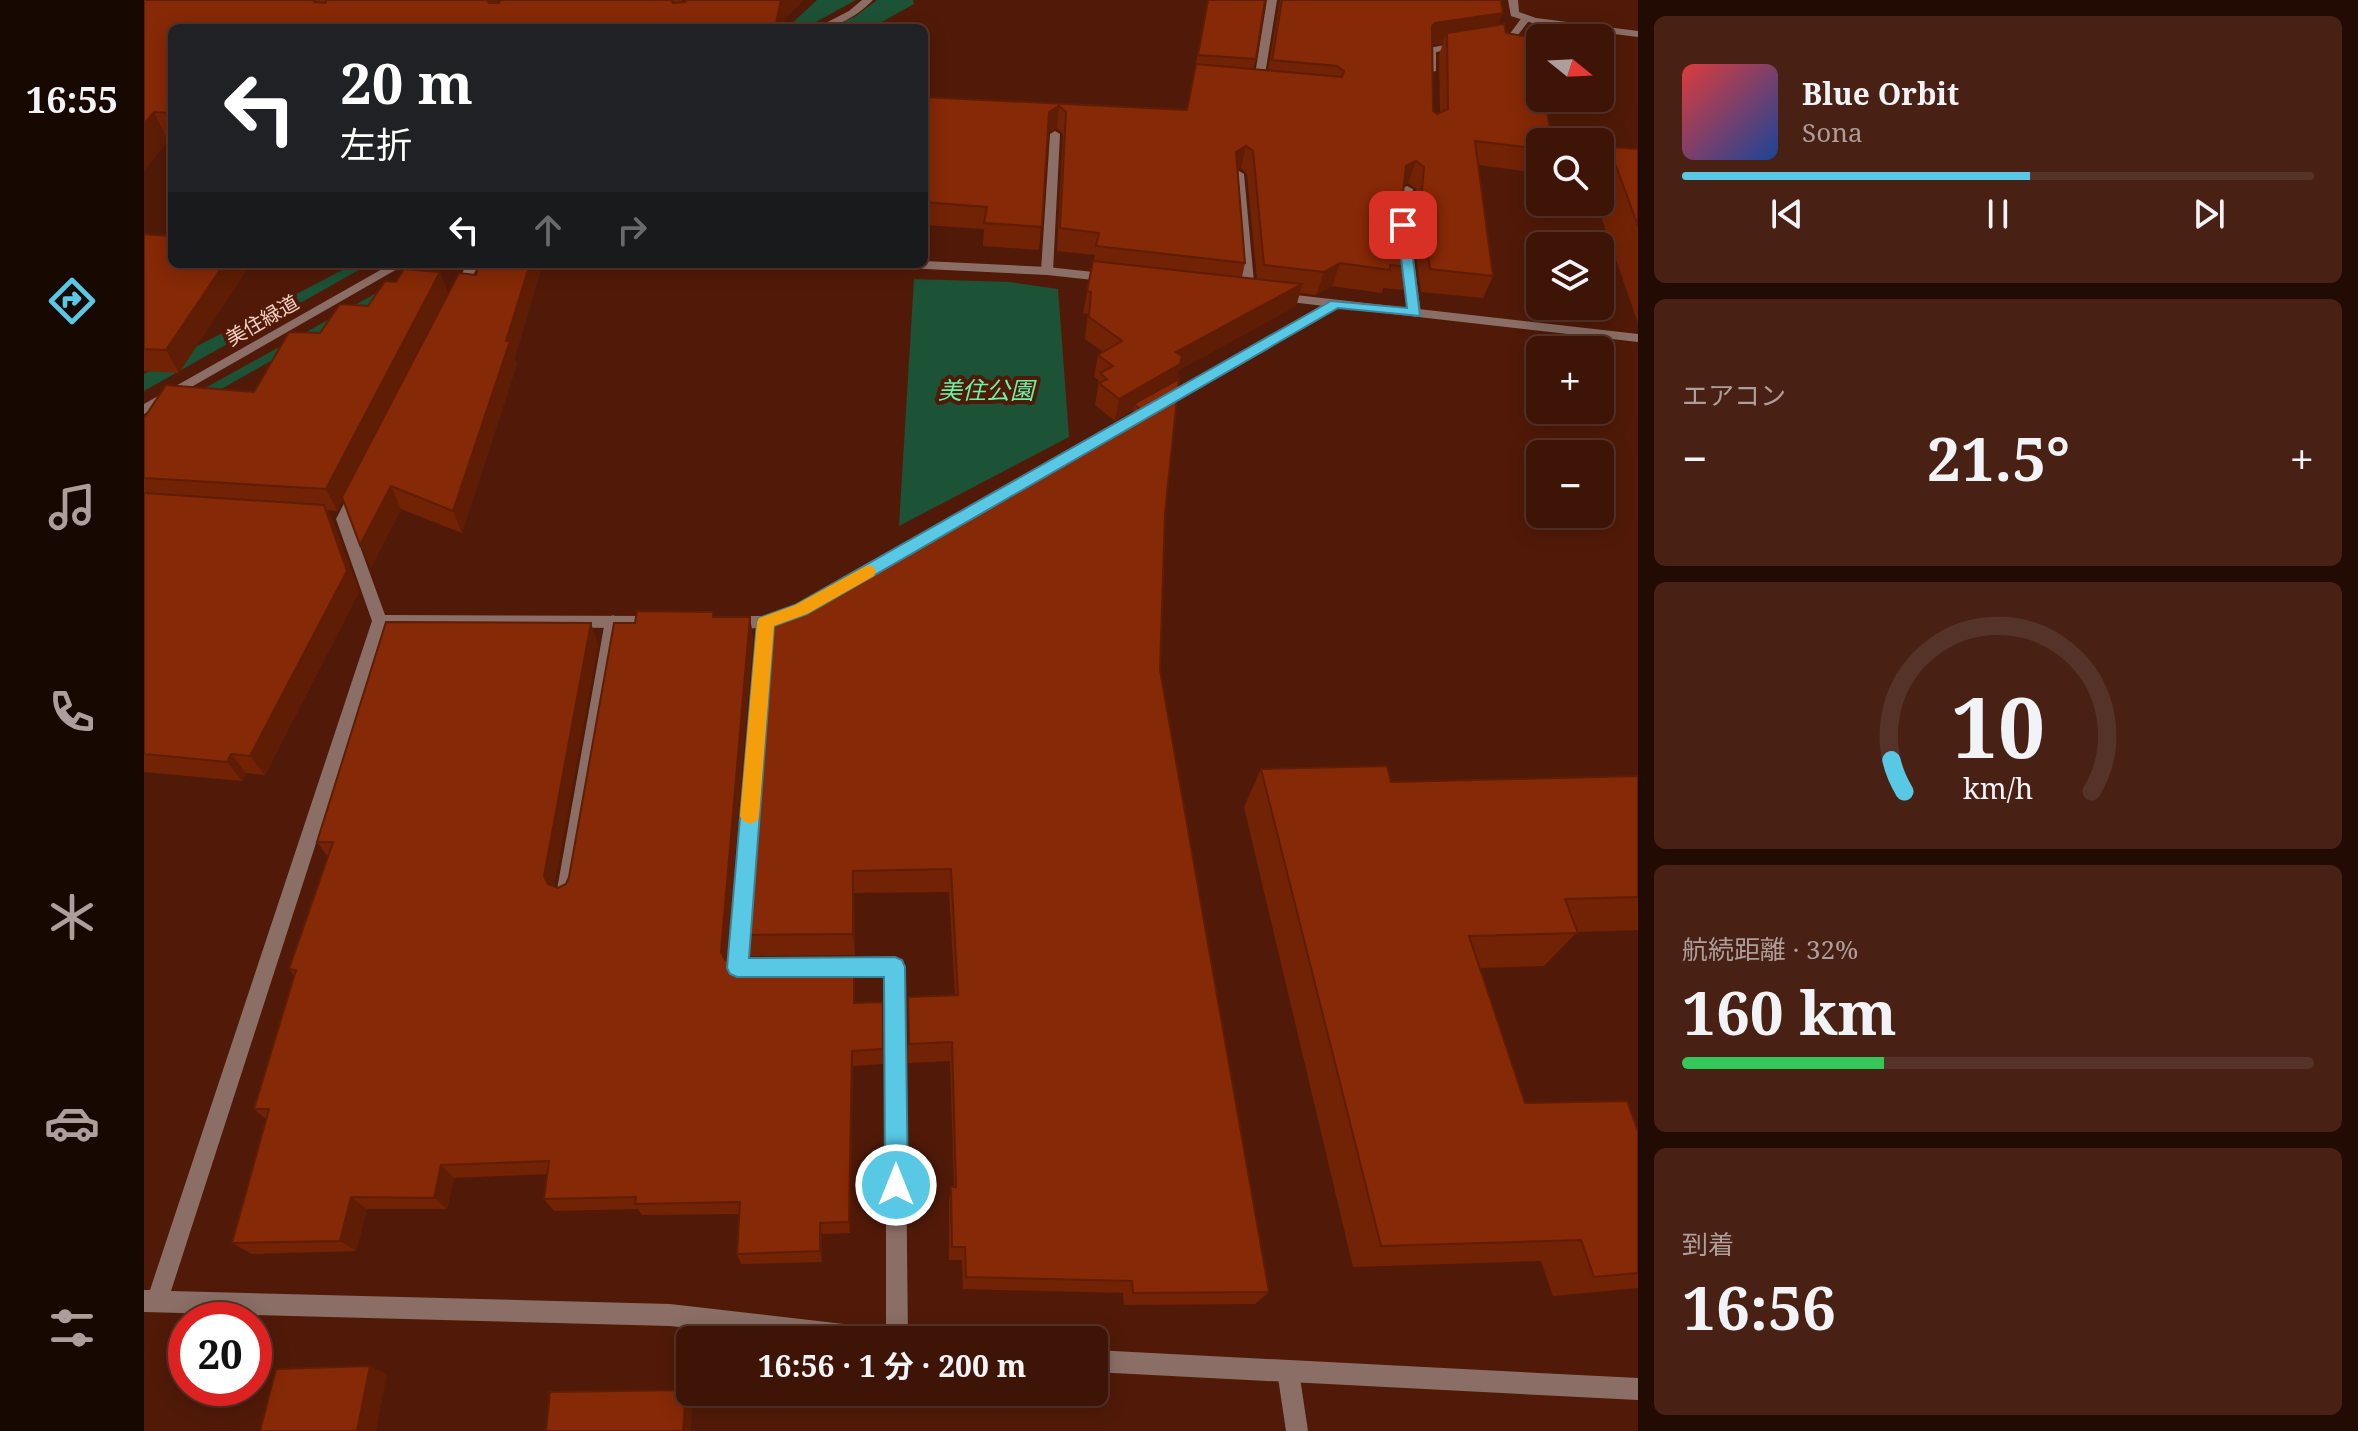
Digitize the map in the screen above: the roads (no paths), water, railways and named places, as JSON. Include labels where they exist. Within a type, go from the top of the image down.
[{"type":"street","points":[[829,24],[852,13],[868,0]]},
{"type":"street","points":[[1258,87],[1272,0]]},
{"type":"street","points":[[1513,0],[1514,14],[1526,18],[1638,34]]},
{"type":"street","points":[[1485,41],[1512,37],[1526,18]]},
{"type":"street","points":[[1431,77],[1431,50],[1472,43]]},
{"type":"street","points":[[1242,86],[1272,89]]},
{"type":"street","points":[[1047,271],[1055,134]]},
{"type":"street","points":[[1239,174],[1249,293]]},
{"type":"street","points":[[1407,189],[1403,225],[1415,313]]},
{"type":"street","points":[[928,265],[1047,271],[1125,280]]},
{"type":"street","name":"美住緑道","points":[[144,410],[393,268]]},
{"type":"street","points":[[451,307],[471,268]]},
{"type":"street","points":[[1234,291],[1638,338]]},
{"type":"street","points":[[1144,414],[1336,304]]},
{"type":"street","points":[[1021,484],[1103,437]]},
{"type":"street","points":[[365,477],[337,519],[380,621],[150,1301],[670,1315],[765,1326]]},
{"type":"street","points":[[815,601],[993,500]]},
{"type":"street","points":[[720,622],[765,622],[801,609]]},
{"type":"street","points":[[380,621],[674,622]]},
{"type":"street","points":[[565,895],[613,621]]},
{"type":"street","points":[[765,622],[737,968],[769,968]]},
{"type":"street","points":[[816,967],[895,967],[897,1326]]},
{"type":"street","points":[[1108,1362],[1638,1389]]},
{"type":"street","points":[[1288,1371],[1297,1431]]},
{"type":"park label","name":"美住公園","points":[[986,389]]}]
